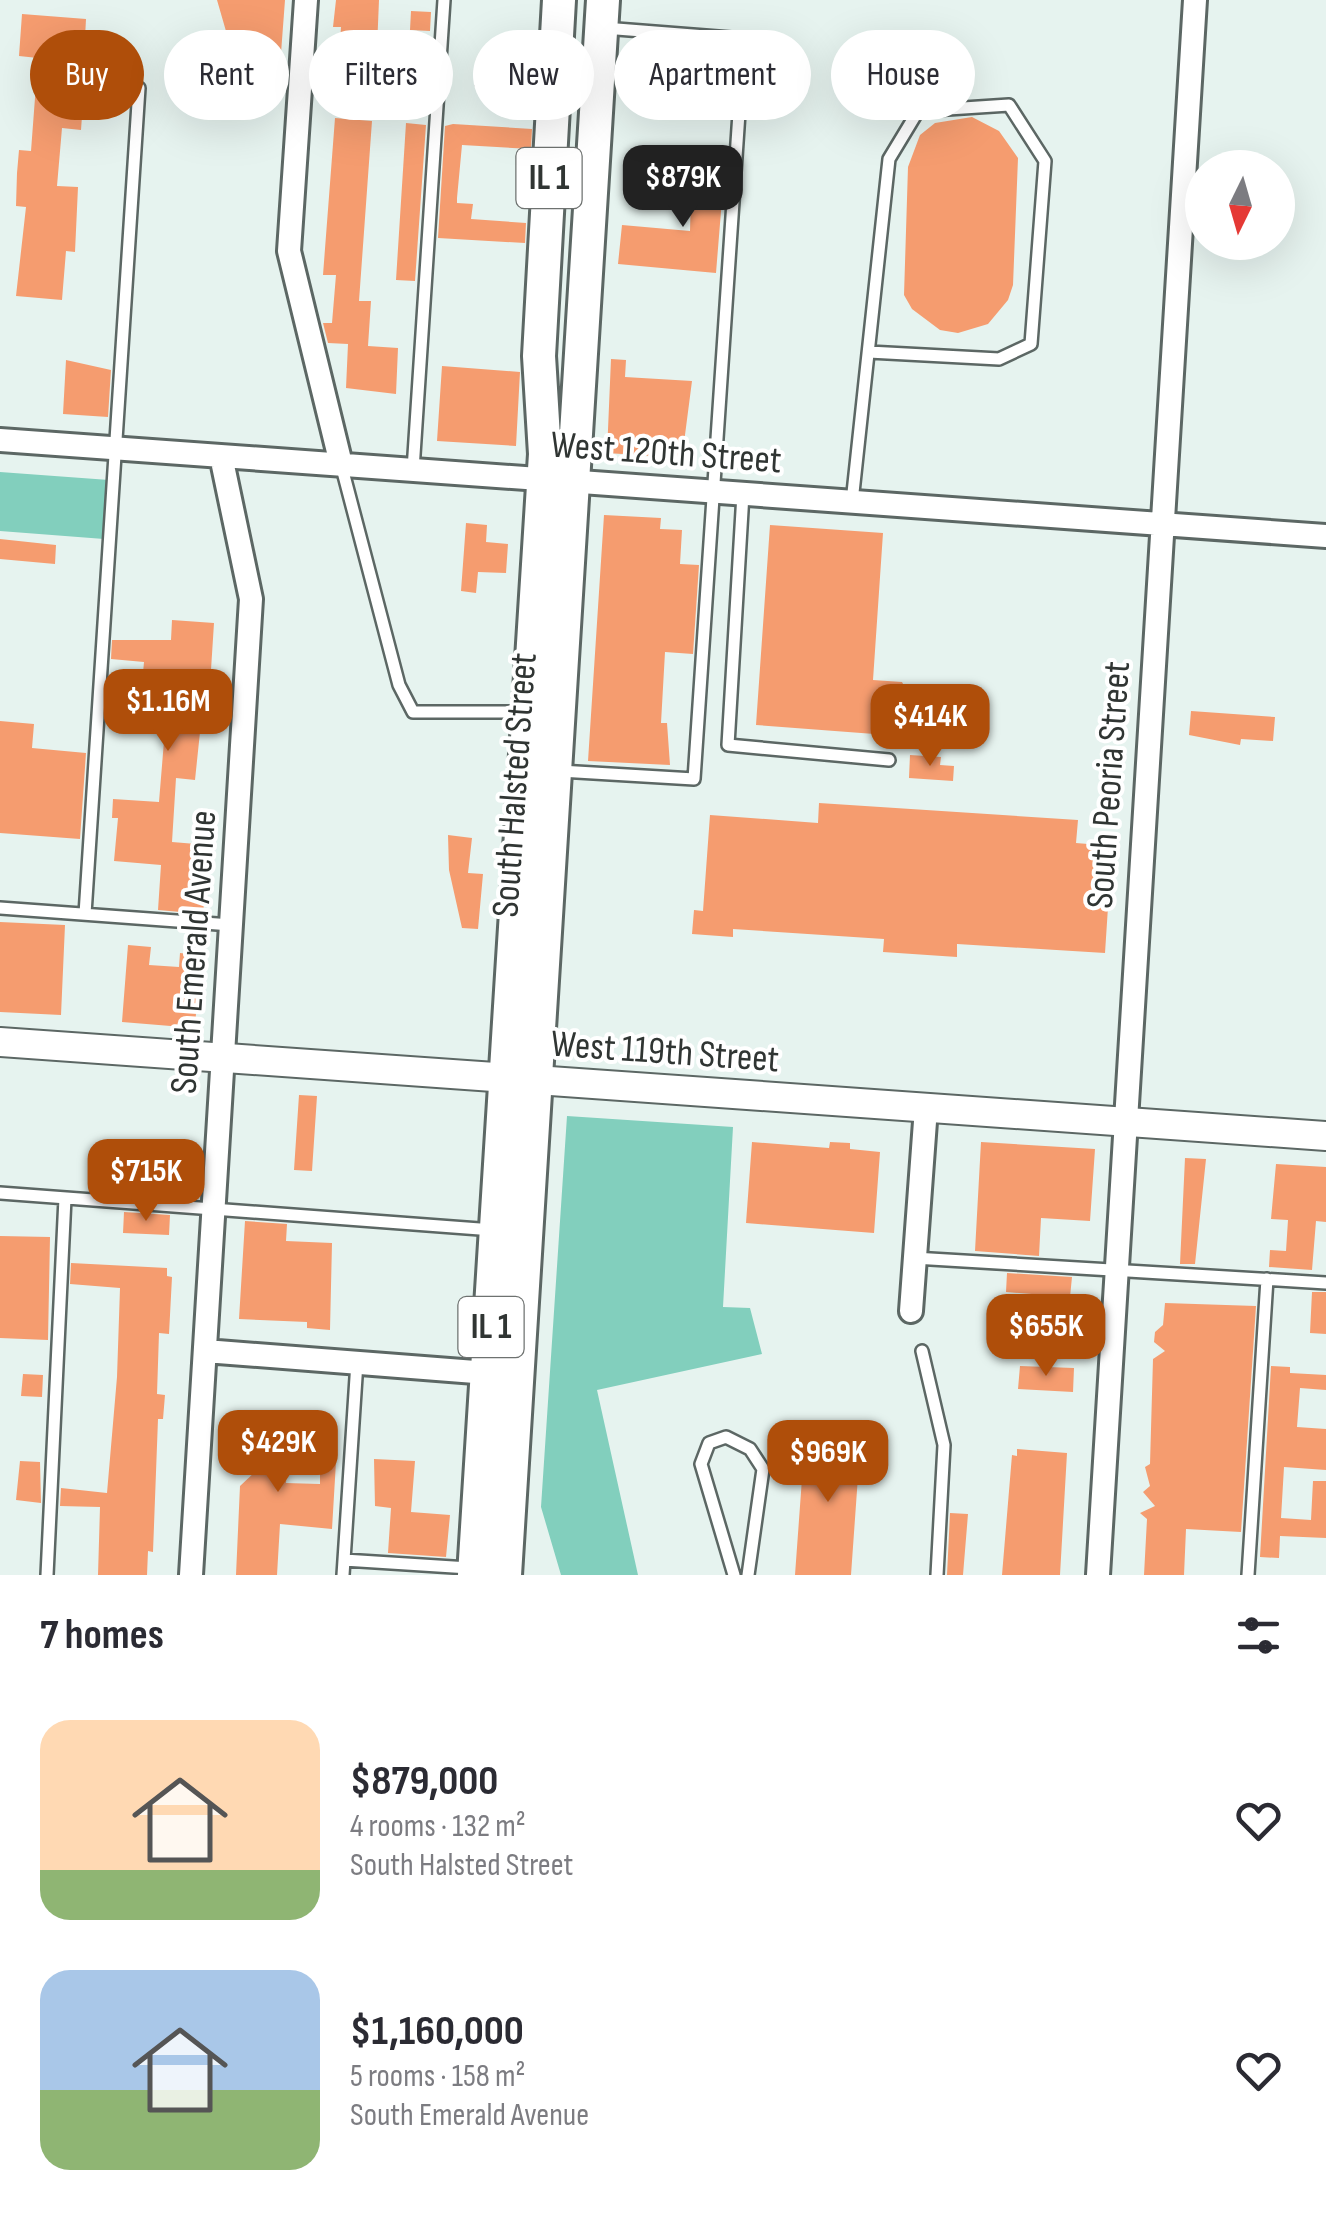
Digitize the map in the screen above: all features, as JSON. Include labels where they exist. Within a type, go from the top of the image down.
[{"type":"main road","name":"South Halsted Street","points":[[557,30],[559,0]]},
{"type":"main road","name":"South Halsted Street","points":[[484,1573],[488,1372],[497,1230],[521,1080],[528,712],[559,480],[602,14]]},
{"type":"main road","name":"South Halsted Street","points":[[484,1573],[521,1080],[556,770],[559,480],[539,356],[552,120]]},
{"type":"street","points":[[306,0],[289,251],[341,464]]},
{"type":"street","name":"South Peoria Street","points":[[1098,1575],[1122,1122],[1195,0]]},
{"type":"street","name":"West 120th Street","points":[[0,440],[1326,536]]},
{"type":"street","name":"South Emerald Avenue","points":[[191,1575],[251,598],[220,456]]},
{"type":"street","name":"West 119th Street","points":[[0,1042],[1326,1136]]},
{"type":"street","points":[[911,1311],[926,1108]]},
{"type":"street","points":[[205,1351],[488,1372]]},
{"type":"lane","points":[[413,470],[444,0]]},
{"type":"lane","points":[[556,770],[694,780],[744,39],[602,14]]},
{"type":"lane","points":[[852,502],[868,352],[889,159],[918,111],[1008,105],[1045,162],[1031,344],[999,358],[868,352]]},
{"type":"lane","points":[[84,914],[137,120]]},
{"type":"lane","points":[[341,464],[398,685],[413,712],[528,712]]},
{"type":"lane","points":[[743,494],[728,745],[888,760]]},
{"type":"lane","points":[[0,908],[231,925]]},
{"type":"lane","points":[[0,1193],[497,1230]]},
{"type":"lane","points":[[47,1575],[65,1198]]},
{"type":"lane","points":[[914,1258],[1326,1283]]},
{"type":"lane","points":[[1248,1575],[1268,1280]]},
{"type":"lane","points":[[922,1351],[944,1444],[937,1575]]},
{"type":"lane","points":[[343,1575],[357,1362]]},
{"type":"lane","points":[[734,1575],[700,1464],[709,1443],[726,1436],[750,1449],[763,1469],[748,1575]]},
{"type":"lane","points":[[344,1560],[484,1573]]},
{"type":"green space","points":[[0,472],[109,480],[104,539],[0,531]]},
{"type":"green space","points":[[567,1116],[733,1127],[723,1307],[750,1308],[762,1354],[597,1390],[638,1575],[561,1575],[541,1507]]},
{"type":"building","points":[[217,0],[285,0],[283,30],[226,30]]},
{"type":"building","points":[[336,0],[379,0],[378,30],[333,27]]},
{"type":"building","points":[[411,11],[431,12],[430,30],[410,30]]},
{"type":"building","points":[[22,14],[86,19],[85,30],[30,30],[30,57],[19,56]]},
{"type":"building","points":[[975,119],[999,131],[1018,158],[1013,285],[1008,300],[988,324],[958,333],[940,330],[912,309],[904,295],[908,167],[920,135],[935,123]]},
{"type":"building","points":[[33,120],[82,120],[81,130],[62,128],[57,186],[78,187],[75,252],[66,251],[62,300],[16,296],[26,207],[16,206],[19,150],[31,151]]},
{"type":"building","points":[[335,120],[372,121],[359,301],[371,301],[368,346],[398,348],[396,394],[346,388],[348,344],[328,343],[323,323],[332,323],[336,275],[323,275]]},
{"type":"building","points":[[406,123],[426,125],[415,281],[396,280]]},
{"type":"building","points":[[445,126],[532,129],[531,149],[462,145],[457,198],[457,203],[473,204],[471,219],[526,223],[525,243],[438,238]]},
{"type":"building","points":[[692,160],[725,162],[716,273],[618,264],[622,225],[690,231]]},
{"type":"building","points":[[611,359],[626,360],[625,377],[692,381],[682,458],[607,453]]},
{"type":"building","points":[[66,360],[111,370],[108,417],[63,414]]},
{"type":"building","points":[[442,366],[520,372],[516,446],[437,441]]},
{"type":"building","points":[[604,515],[661,518],[660,529],[682,530],[680,564],[699,565],[693,654],[665,652],[661,723],[667,723],[670,765],[588,761]]},
{"type":"building","points":[[466,523],[487,525],[486,542],[508,544],[506,573],[478,572],[476,593],[461,591]]},
{"type":"building","points":[[770,525],[883,533],[873,680],[902,682],[915,707],[914,737],[756,725]]},
{"type":"building","points":[[0,539],[56,545],[55,564],[0,559]]},
{"type":"building","points":[[172,620],[214,623],[207,732],[200,732],[195,780],[176,778],[172,842],[196,844],[192,892],[205,893],[203,914],[158,910],[161,865],[114,861],[118,818],[112,818],[113,799],[159,802],[165,729],[138,727],[144,662],[111,659],[112,640],[171,640]]},
{"type":"building","points":[[1191,711],[1275,717],[1273,741],[1241,739],[1240,745],[1189,735]]},
{"type":"building","points":[[0,721],[34,724],[32,748],[86,753],[80,839],[0,833]]},
{"type":"building","points":[[910,755],[941,757],[940,765],[954,766],[953,781],[909,778]]},
{"type":"building","points":[[819,803],[1078,820],[1076,843],[1112,846],[1105,953],[957,944],[957,957],[883,952],[884,939],[733,929],[733,937],[692,934],[694,910],[703,911],[710,815],[818,823]]},
{"type":"building","points":[[448,835],[472,838],[468,873],[483,874],[478,929],[462,928],[449,870]]},
{"type":"building","points":[[0,922],[65,925],[61,1015],[0,1012]]},
{"type":"building","points":[[128,945],[151,947],[149,965],[179,967],[180,953],[200,955],[195,1028],[122,1022]]},
{"type":"building","points":[[299,1095],[317,1096],[312,1171],[294,1170]]},
{"type":"building","points":[[752,1142],[829,1148],[830,1142],[850,1143],[850,1149],[880,1152],[874,1233],[746,1223]]},
{"type":"building","points":[[981,1142],[1095,1149],[1090,1221],[1041,1218],[1039,1256],[975,1251]]},
{"type":"building","points":[[1185,1158],[1206,1159],[1195,1264],[1180,1264]]},
{"type":"building","points":[[1276,1164],[1326,1167],[1326,1222],[1316,1221],[1312,1270],[1269,1267],[1270,1250],[1286,1251],[1288,1220],[1271,1219]]},
{"type":"building","points":[[124,1212],[170,1215],[169,1235],[123,1233]]},
{"type":"building","points":[[245,1221],[287,1224],[286,1241],[332,1243],[330,1330],[307,1328],[307,1322],[239,1319]]},
{"type":"building","points":[[0,1236],[50,1237],[48,1340],[0,1338]]},
{"type":"building","points":[[71,1263],[167,1268],[167,1276],[172,1277],[169,1334],[159,1333],[157,1394],[165,1395],[163,1419],[158,1419],[153,1552],[148,1551],[147,1575],[98,1575],[100,1507],[60,1506],[61,1488],[107,1493],[117,1377],[120,1288],[70,1284]]},
{"type":"building","points":[[1007,1273],[1072,1277],[1070,1297],[1006,1292]]},
{"type":"building","points":[[1312,1292],[1326,1292],[1326,1334],[1310,1333]]},
{"type":"building","points":[[1165,1303],[1256,1306],[1241,1532],[1186,1529],[1184,1575],[1144,1575],[1147,1519],[1140,1513],[1155,1506],[1143,1492],[1150,1486],[1145,1467],[1150,1464],[1153,1359],[1165,1351],[1154,1342],[1155,1332],[1163,1325]]},
{"type":"building","points":[[1020,1366],[1074,1368],[1073,1392],[1018,1389]]},
{"type":"building","points":[[1271,1366],[1290,1367],[1290,1373],[1326,1375],[1326,1390],[1300,1388],[1297,1427],[1326,1429],[1326,1470],[1284,1467],[1281,1518],[1311,1520],[1313,1481],[1326,1481],[1326,1538],[1280,1536],[1279,1558],[1260,1557]]},
{"type":"building","points":[[23,1374],[43,1375],[42,1397],[21,1396]]},
{"type":"building","points":[[249,1413],[291,1414],[286,1483],[320,1484],[320,1444],[337,1445],[332,1529],[280,1524],[277,1575],[236,1575],[240,1486],[272,1456],[242,1455]]},
{"type":"building","points":[[834,1432],[861,1434],[851,1575],[795,1575],[805,1437],[833,1439]]},
{"type":"building","points":[[1017,1449],[1067,1453],[1060,1575],[1002,1575],[1012,1455],[1017,1456]]},
{"type":"building","points":[[374,1459],[415,1461],[411,1512],[450,1515],[446,1557],[388,1553],[391,1508],[375,1506]]},
{"type":"building","points":[[20,1461],[40,1462],[41,1503],[16,1500]]},
{"type":"building","points":[[950,1513],[968,1514],[963,1575],[947,1575]]}]
